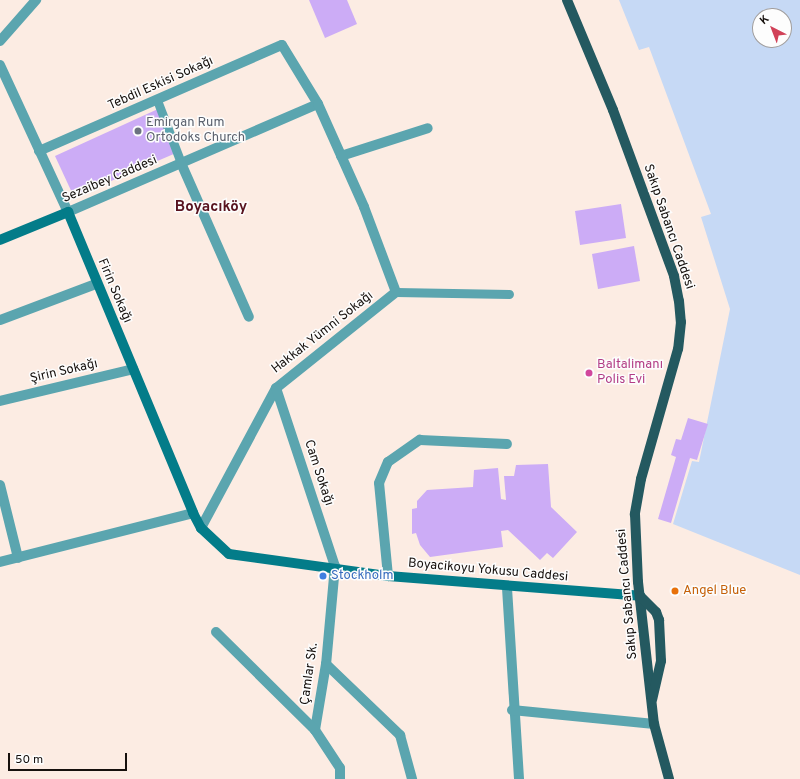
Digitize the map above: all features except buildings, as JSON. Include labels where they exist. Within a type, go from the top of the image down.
[{"type":"main road","name":"Sakıp Sabancı Caddesi","points":[[567,0],[613,110],[674,276],[679,301],[681,322],[678,349],[636,500],[640,596],[654,724],[669,779]]},
{"type":"main road","points":[[640,596],[656,612],[659,620],[661,661],[652,701]]},
{"type":"street","points":[[0,41],[36,0]]},
{"type":"street","name":"Tebdil Eskisi Sokağı","points":[[39,151],[282,45],[318,104]]},
{"type":"street","name":"Firin Sokağı","points":[[0,66],[68,212],[96,284],[193,513],[202,528]]},
{"type":"street","points":[[318,104],[342,156],[396,292]]},
{"type":"street","name":"Sezaibey Caddesi","points":[[0,240],[318,104]]},
{"type":"street","points":[[342,156],[428,128]]},
{"type":"street","points":[[181,163],[249,317]]},
{"type":"street","points":[[0,320],[96,284]]},
{"type":"street","name":"Hakkak Yümni Sokağı","points":[[202,528],[276,388],[396,292]]},
{"type":"street","name":"Şirin Sokağı","points":[[0,400],[133,369]]},
{"type":"street","name":"Cam Sokağı","points":[[276,388],[335,566]]},
{"type":"street","points":[[388,576],[379,483],[388,462],[420,440],[507,444]]},
{"type":"street","points":[[0,485],[18,558]]},
{"type":"street","points":[[0,562],[193,513]]},
{"type":"street","name":"Boyacikoyu Yokusu Caddesi","points":[[202,528],[228,554],[335,566],[388,576],[507,588],[640,596]]},
{"type":"street","name":"Çamlar Sk.","points":[[315,730],[326,664],[335,566]]},
{"type":"street","points":[[507,588],[512,710],[519,779]]},
{"type":"street","points":[[216,632],[315,730],[340,768],[340,779]]},
{"type":"street","points":[[326,664],[400,734],[412,779]]},
{"type":"street","points":[[512,710],[654,724]]},
{"type":"lane","points":[[157,100],[181,163]]},
{"type":"lane","points":[[396,292],[508,294]]},
{"type":"water","points":[[619,0],[800,0],[800,575],[673,524],[692,461],[699,462],[730,309],[701,217],[711,214],[649,47],[639,50]]},
{"type":"place","name":"Emirgan Rum Ortodoks Church","points":[[138,131]]},
{"type":"place","name":"Baltalimanı Polis Evi","points":[[589,373]]},
{"type":"place","name":"Stockholm","points":[[323,576]]},
{"type":"place","name":"Angel Blue","points":[[675,591]]},
{"type":"district","name":"Boyacıköy","points":[[211,208]]}]
